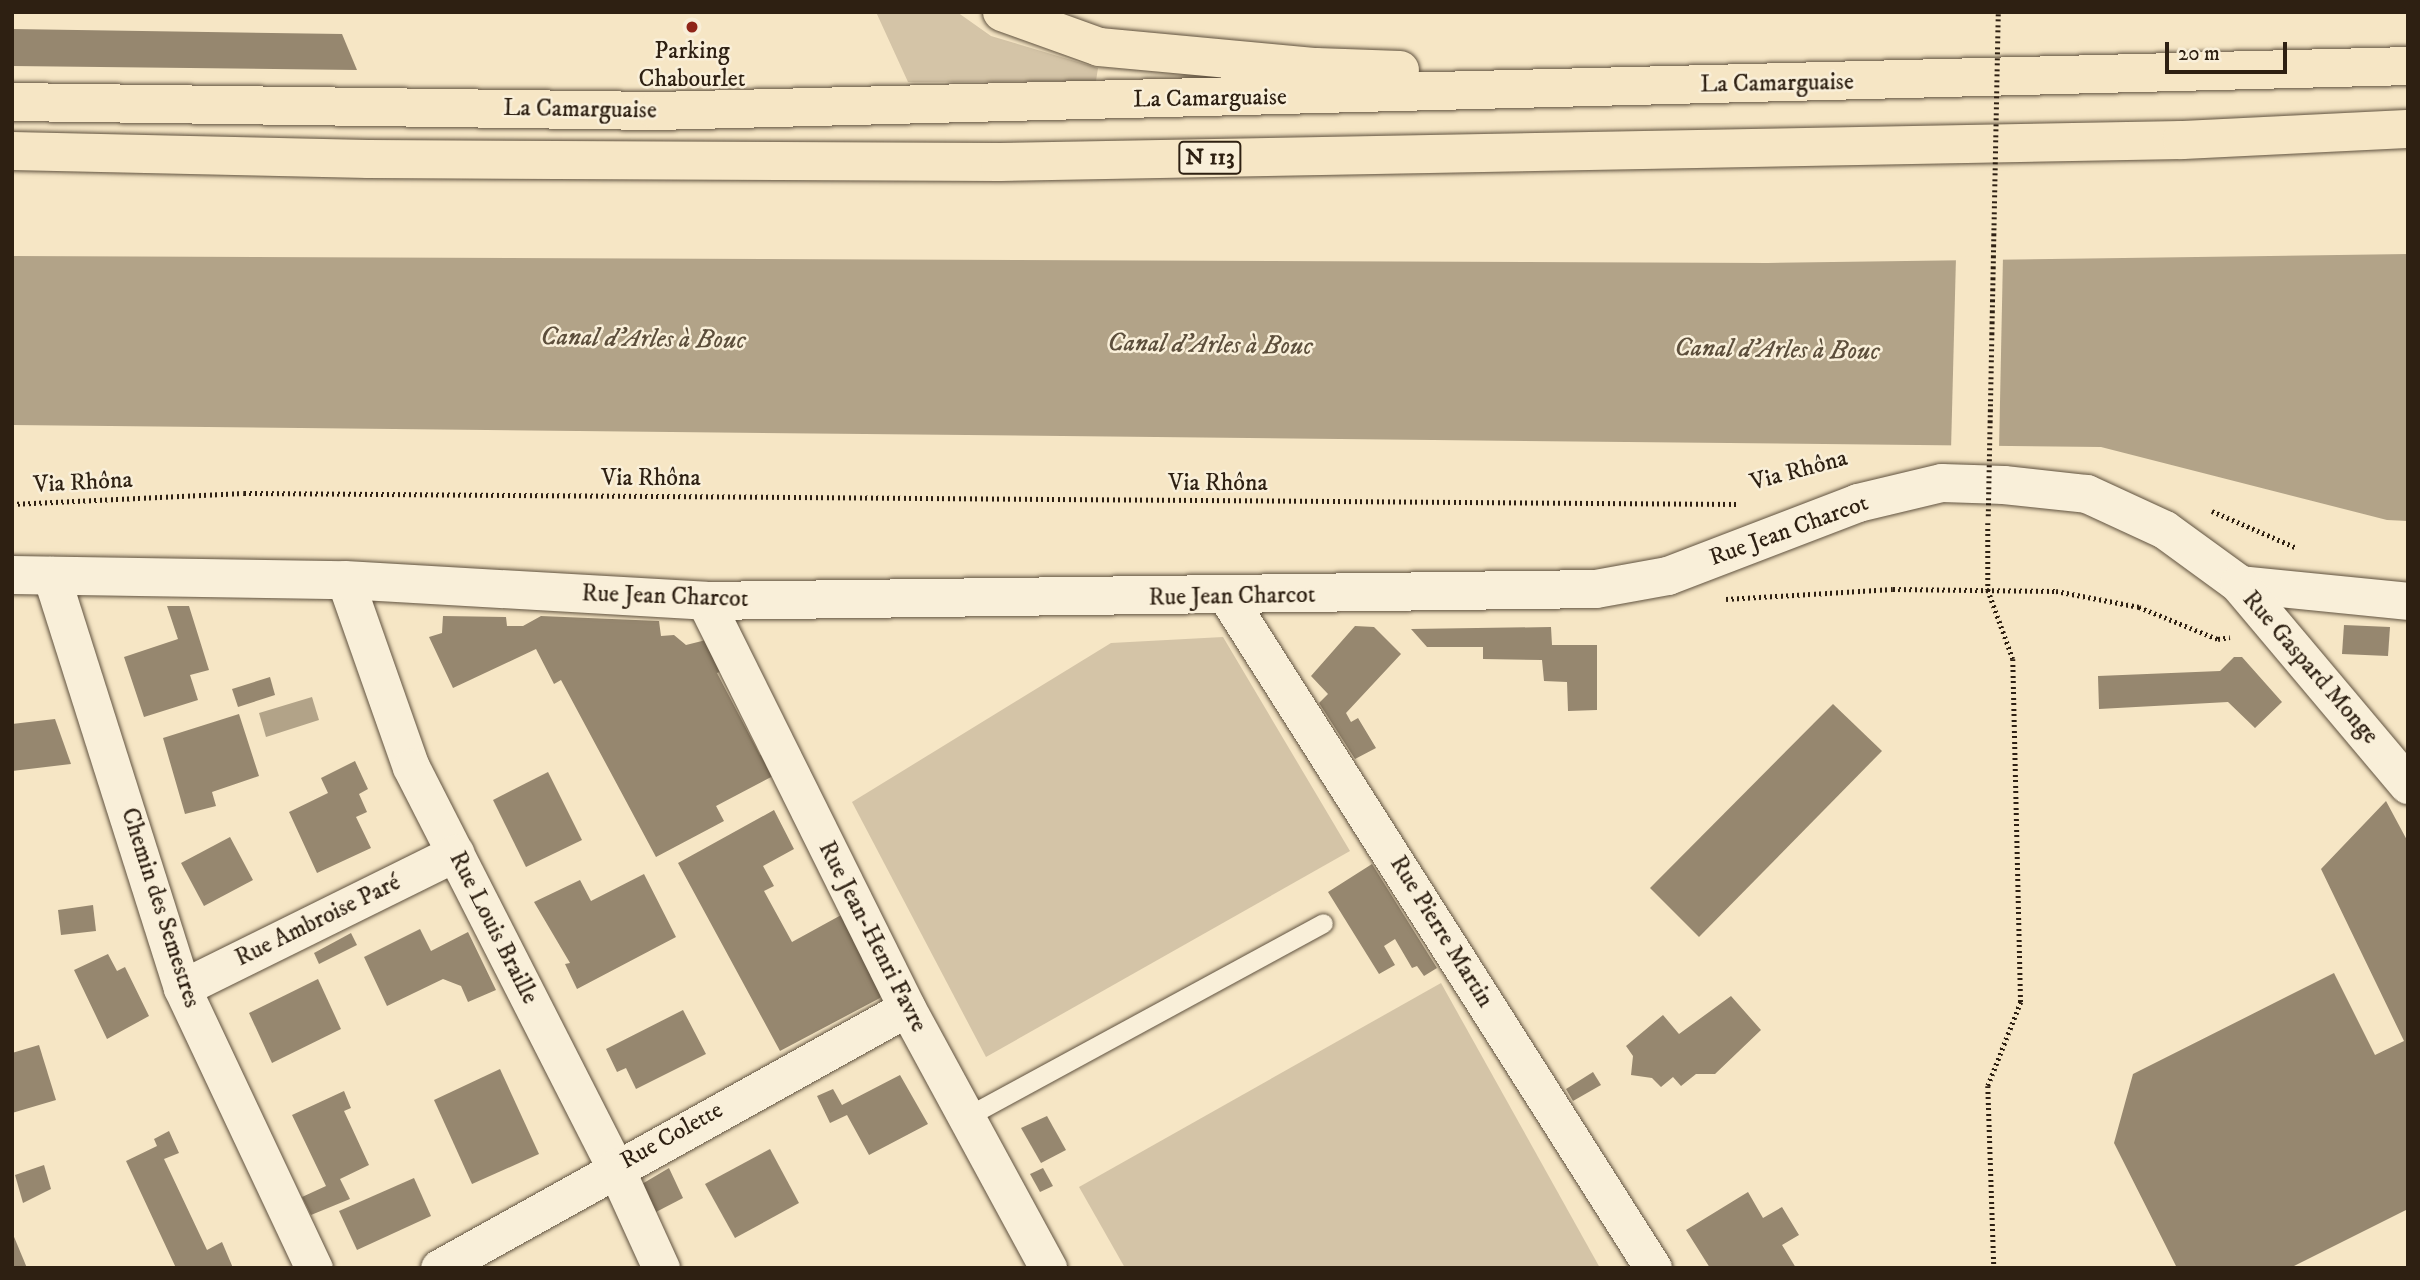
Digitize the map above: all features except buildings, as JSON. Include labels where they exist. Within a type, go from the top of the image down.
[{"type":"highway","points":[[1002,12],[1099,47],[1316,67],[1857,82]]},
{"type":"highway","name":"La Camarguaise","points":[[12,102],[657,111],[2408,66]]},
{"type":"highway","name":"La Camarguaise","points":[[12,151],[368,159],[1000,162],[2182,140],[2408,129]]},
{"type":"street","name":"Rue Jean Charcot","points":[[12,575],[345,580],[705,601],[1227,597],[1596,589],[1668,576],[1858,503],[1942,484],[2004,485],[2087,494],[2165,530],[2239,584]]},
{"type":"street","name":"Chemin des Semestres","points":[[51,575],[182,988],[314,1268]]},
{"type":"street","name":"Rue Louis Braille","points":[[345,580],[411,767],[615,1167],[662,1268]]},
{"type":"street","points":[[2239,584],[2408,601]]},
{"type":"street","name":"Rue Gaspard Monge","points":[[2239,584],[2283,632],[2408,785]]},
{"type":"street","name":"Rue Pierre Martin","points":[[1227,597],[1653,1268]]},
{"type":"street","name":"Rue Jean-Henri Favre","points":[[705,601],[907,1008],[1048,1268]]},
{"type":"street","name":"Rue Ambroise Paré","points":[[182,988],[454,853]]},
{"type":"street","name":"Rue Colette","points":[[439,1268],[615,1167],[907,1008]]},
{"type":"lane","points":[[966,1117],[1323,923]]},
{"type":"path","points":[[1994,1268],[1988,1086],[2021,1002],[2013,659],[1988,590],[1998,12]]},
{"type":"path","points":[[1984,459],[1998,459]]},
{"type":"path","name":"Via Rhôna","points":[[12,503],[258,493],[1749,504]]},
{"type":"path","points":[[2207,509],[2307,553]]},
{"type":"path","points":[[1721,600],[1893,589],[2056,591],[2139,607],[2218,639],[2283,632]]},
{"type":"shaded area","points":[[876,12],[957,12],[991,36],[1098,68],[1096,81],[908,82]]},
{"type":"shaded area","points":[[1223,637],[1350,851],[986,1057],[852,802],[1111,643]]},
{"type":"shaded area","points":[[1441,983],[1600,1268],[1125,1268],[1079,1187]]},
{"type":"water","name":"Canal d'Arles à Bouc","points":[[2408,254],[2408,521],[2387,520],[2101,447],[12,425],[12,256],[1768,263]]},
{"type":"water","points":[[312,697],[319,720],[266,737],[259,713]]},
{"type":"pier","points":[[2003,256],[1999,451],[1951,450],[1956,257]]},
{"type":"place","name":"Parking Chabourlet","points":[[692,27]]}]
